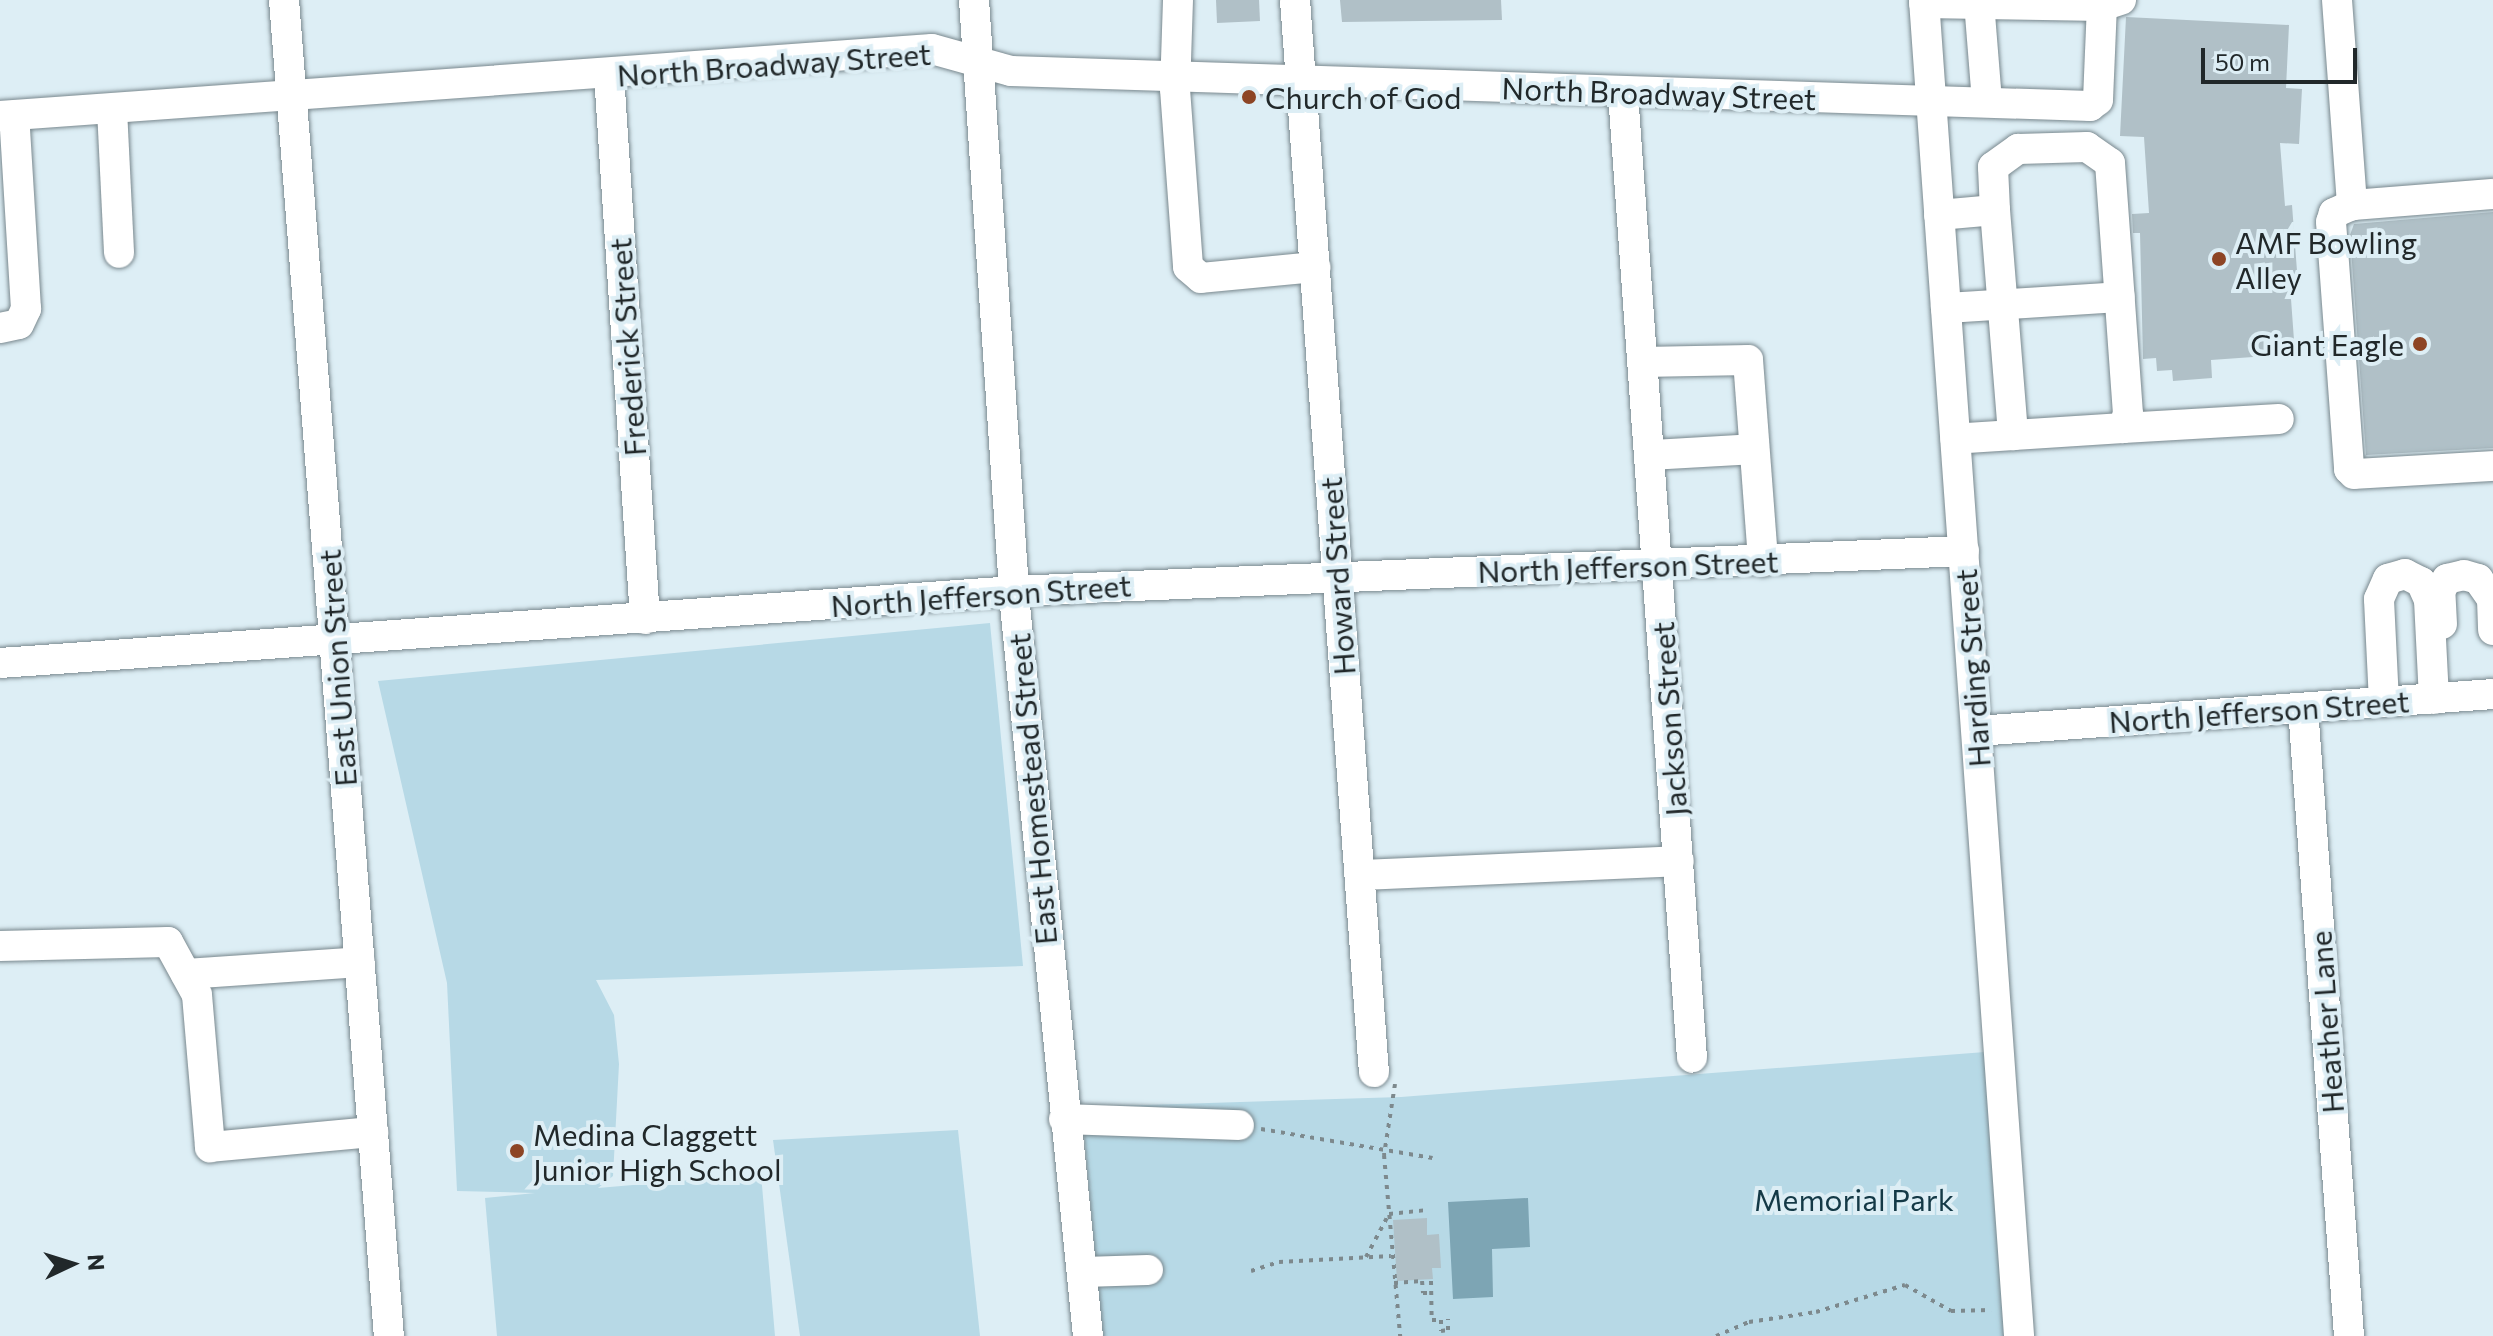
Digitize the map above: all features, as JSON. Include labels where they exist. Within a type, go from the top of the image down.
[{"type":"street","name":"East Union Street","points":[[284,0],[389,1336]]},
{"type":"street","name":"East Homestead Street","points":[[974,0],[1014,591],[1064,1119],[1070,1133],[1088,1336]]},
{"type":"street","points":[[1178,0],[1175,75],[1191,272],[1207,278],[1315,267]]},
{"type":"street","name":"Howard Street","points":[[1295,0],[1374,1072]]},
{"type":"street","points":[[2337,0],[2352,205]]},
{"type":"street","points":[[1924,1],[2112,3]]},
{"type":"street","name":"Harding Street","points":[[1924,1],[2019,1336]]},
{"type":"street","points":[[1979,2],[1987,102]]},
{"type":"street","name":"North Broadway Street","points":[[7,116],[609,75],[932,49],[1011,71],[1623,93],[2095,105],[2112,3]]},
{"type":"street","name":"Frederick Street","points":[[609,75],[645,619]]},
{"type":"street","name":"Jackson Street","points":[[1623,93],[1692,1058]]},
{"type":"street","points":[[112,109],[119,253]]},
{"type":"street","points":[[0,328],[19,324],[26,309],[7,116]]},
{"type":"street","points":[[2013,435],[1993,167],[2018,149],[2087,147],[2110,163],[2128,414],[2123,428]]},
{"type":"street","points":[[2493,194],[2352,205],[2334,213],[2331,222],[2350,473],[2493,466]]},
{"type":"street","points":[[1939,215],[1995,210]]},
{"type":"street","points":[[1946,308],[2120,297]]},
{"type":"street","points":[[1643,362],[1748,360],[1763,561]]},
{"type":"street","points":[[1955,439],[2279,419]]},
{"type":"street","points":[[1651,455],[1754,449]]},
{"type":"street","name":"North Jefferson Street","points":[[0,663],[1014,591],[1964,551]]},
{"type":"street","points":[[2384,702],[2379,599],[2388,579],[2405,574],[2421,582],[2429,600],[2440,698]]},
{"type":"street","points":[[2440,698],[2440,591],[2447,579],[2478,579],[2492,599],[2493,630]]},
{"type":"street","name":"North Jefferson Street","points":[[1977,731],[2493,694]]},
{"type":"street","name":"Heather Lane","points":[[2303,708],[2349,1336]]},
{"type":"street","points":[[1360,875],[1679,861]]},
{"type":"street","points":[[0,946],[168,942],[197,995],[210,1147],[373,1132]]},
{"type":"street","points":[[186,974],[360,962]]},
{"type":"street","points":[[1064,1119],[1239,1125]]},
{"type":"street","points":[[1083,1272],[1148,1270]]},
{"type":"path","points":[[1239,1125],[1433,1158]]},
{"type":"path","points":[[1366,1257],[1389,1214],[1426,1210]]},
{"type":"path","points":[[1251,1271],[1279,1262],[1391,1256]]},
{"type":"path","points":[[1394,1283],[1422,1281],[1423,1293],[1431,1293]]},
{"type":"path","points":[[1431,1281],[1432,1320],[1441,1320],[1441,1331],[1448,1330],[1448,1319]]},
{"type":"path","points":[[1716,1336],[1749,1322],[1816,1312],[1905,1285],[1951,1311],[1991,1310]]},
{"type":"green space","points":[[990,623],[1023,966],[596,980],[614,1015],[619,1064],[613,1176],[598,1188],[761,1174],[775,1336],[497,1336],[485,1198],[535,1193],[457,1191],[447,983],[378,681]]},
{"type":"green space","name":"Memorial Park","points":[[1985,1052],[2004,1336],[1102,1336],[1082,1107],[1401,1097]]},
{"type":"green space","points":[[958,1130],[980,1336],[800,1336],[773,1140]]},
{"type":"shaded area","points":[[1528,1198],[1530,1247],[1492,1249],[1493,1297],[1453,1299],[1448,1202]]},
{"type":"building","points":[[1216,0],[1259,0],[1260,21],[1217,23]]},
{"type":"building","points":[[1340,0],[1501,0],[1502,20],[1342,22]]},
{"type":"building","points":[[2126,17],[2289,25],[2286,88],[2302,89],[2299,144],[2280,143],[2285,206],[2292,205],[2298,284],[2290,285],[2295,354],[2211,360],[2212,378],[2173,381],[2172,370],[2157,371],[2156,358],[2143,359],[2140,233],[2133,233],[2132,214],[2149,213],[2144,137],[2120,136]]},
{"type":"building","name":"Giant Eagle","points":[[2493,212],[2493,448],[2366,455],[2350,235],[2354,224]]},
{"type":"building","points":[[1427,1218],[1427,1235],[1439,1234],[1441,1268],[1432,1268],[1433,1279],[1397,1281],[1393,1220]]},
{"type":"place","name":"Church of God","points":[[1249,97]]},
{"type":"place","name":"AMF Bowling Alley","points":[[2219,259]]},
{"type":"place","name":"Giant Eagle","points":[[2420,344]]},
{"type":"place","name":"Medina Claggett Junior High School","points":[[517,1151]]}]
